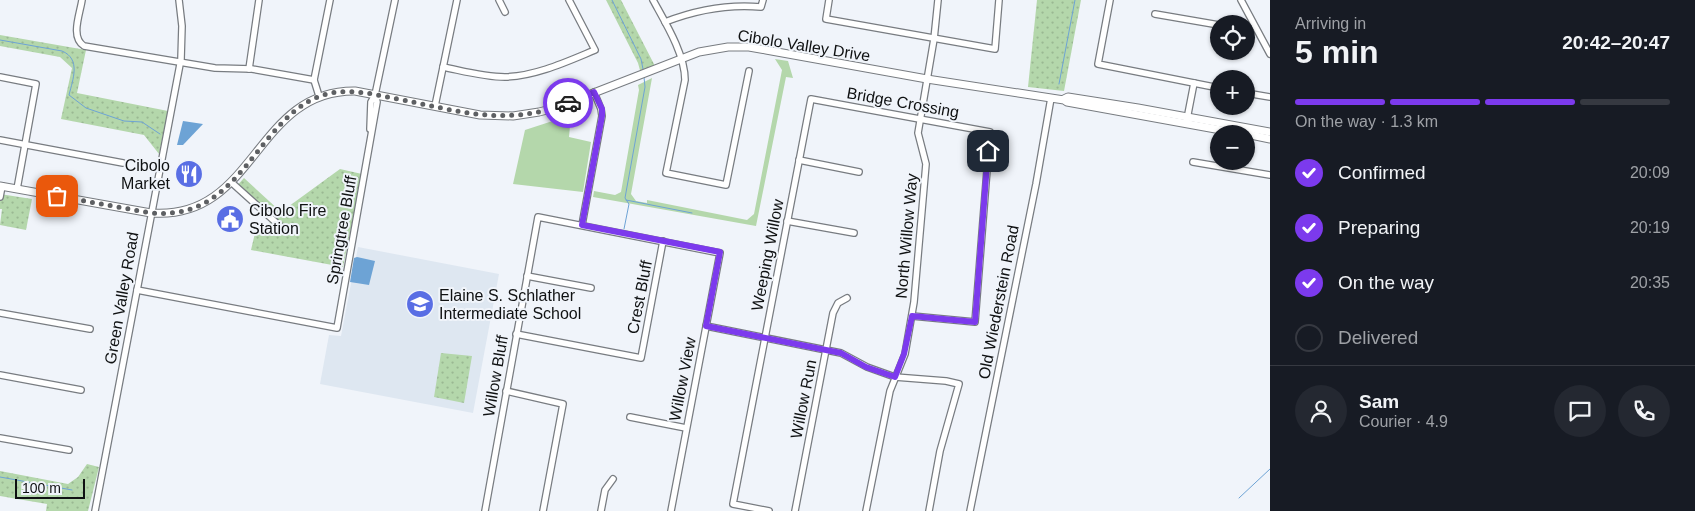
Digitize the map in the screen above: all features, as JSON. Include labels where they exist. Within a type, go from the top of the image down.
[{"type":"main road","name":"Cibolo Valley Drive","points":[[1,186],[151,213],[166,214],[192,209],[211,200],[231,182],[293,111],[319,96],[345,91],[480,114],[513,116],[555,108],[681,58],[721,48],[749,47],[1067,102],[1270,132]]},
{"type":"main road","name":"Cibolo Valley Drive","points":[[1186,121],[1210,126]]},
{"type":"main road","name":"Cibolo Valley Drive","points":[[1255,136],[1270,139]]},
{"type":"street","points":[[82,0],[76,35],[81,45],[215,68],[249,69],[314,80]]},
{"type":"street","name":"Green Valley Road","points":[[95,511],[180,62],[182,26],[179,0]]},
{"type":"street","points":[[249,69],[259,0]]},
{"type":"street","points":[[319,96],[314,80],[330,0]]},
{"type":"street","name":"Springtree Bluff","points":[[137,290],[337,328],[366,171],[370,137],[370,102],[375,95],[395,0]]},
{"type":"street","points":[[435,106],[457,0]]},
{"type":"street","points":[[499,0],[505,12]]},
{"type":"street","points":[[443,67],[498,77],[518,76],[540,71],[595,50],[569,0]]},
{"type":"street","points":[[653,0],[665,22],[685,70],[685,80],[666,173],[726,186],[749,71]]},
{"type":"street","points":[[665,22],[699,10],[734,6],[761,7],[763,0]]},
{"type":"street","points":[[830,0],[826,19],[995,49],[999,0]]},
{"type":"street","name":"North Willow Way","points":[[866,511],[890,391],[904,354],[912,316],[926,164],[924,152],[918,138],[934,39],[938,0]]},
{"type":"street","points":[[1110,0],[1098,64],[1210,86]]},
{"type":"street","points":[[1241,0],[1246,15]]},
{"type":"street","points":[[1155,14],[1210,23]]},
{"type":"street","points":[[1255,33],[1270,54]]},
{"type":"street","points":[[0,77],[36,84],[17,189]]},
{"type":"street","points":[[1186,121],[1194,83]]},
{"type":"street","points":[[594,92],[602,109],[602,116],[582,225],[663,241]]},
{"type":"street","points":[[1255,94],[1270,97]]},
{"type":"street","name":"Old Wiederstein Road","points":[[970,511],[1036,184],[1051,98]]},
{"type":"street","name":"Bridge Crossing","points":[[811,100],[990,132],[975,322],[912,316]]},
{"type":"street","name":"Weeping Willow","points":[[769,511],[733,504],[811,100]]},
{"type":"street","points":[[0,140],[123,162]]},
{"type":"street","points":[[799,160],[859,172]]},
{"type":"street","points":[[1193,162],[1270,175]]},
{"type":"street","points":[[231,182],[281,227]]},
{"type":"street","points":[[0,197],[1,186]]},
{"type":"street","name":"Willow Bluff","points":[[485,511],[538,217],[582,225]]},
{"type":"street","points":[[787,221],[854,233]]},
{"type":"street","name":"Willow View","points":[[663,241],[720,252],[671,511]]},
{"type":"street","name":"Crest Bluff","points":[[516,334],[641,358],[663,241]]},
{"type":"street","points":[[527,276],[591,288]]},
{"type":"street","name":"Willow Run","points":[[795,511],[834,308],[838,303],[847,298]]},
{"type":"street","points":[[0,313],[90,329]]},
{"type":"street","points":[[706,326],[841,353],[866,367],[895,377],[946,381],[959,384],[940,451],[929,511]]},
{"type":"street","points":[[0,375],[81,390]]},
{"type":"street","points":[[506,390],[562,404],[543,511]]},
{"type":"street","points":[[630,417],[686,428]]},
{"type":"street","points":[[0,438],[69,450]]},
{"type":"street","points":[[601,511],[605,490],[613,478]]},
{"type":"shaded area","name":"Elaine S. Schlather Intermediate School","points":[[358,247],[499,274],[473,413],[320,384],[329,335],[341,336]]},
{"type":"green space","points":[[606,0],[621,0],[656,68],[641,74],[638,63]]},
{"type":"green space","points":[[1037,0],[1081,0],[1064,91],[1028,87]]},
{"type":"green space","points":[[0,35],[86,50],[77,93],[168,111],[159,154],[144,135],[61,119],[72,68],[60,57],[0,46]]},
{"type":"green space","points":[[775,59],[788,61],[793,78],[786,77],[756,226],[593,197],[594,191],[615,195],[621,192],[639,90],[638,85],[652,78],[631,194],[636,201],[647,203],[647,200],[747,220],[754,214],[782,70]]},
{"type":"green space","points":[[571,115],[569,137],[591,142],[583,192],[513,184],[525,130]]},
{"type":"green space","points":[[340,169],[362,174],[343,267],[251,250],[255,233],[272,221],[234,189],[244,178],[281,212]]},
{"type":"green space","points":[[0,194],[32,199],[26,230],[0,225],[2,209],[0,209]]},
{"type":"green space","points":[[441,353],[472,356],[464,403],[434,397]]},
{"type":"green space","points":[[87,464],[99,467],[88,511],[46,511],[47,504],[0,496],[0,471],[68,484],[78,477]]},
{"type":"water","points":[[183,121],[203,124],[183,145],[177,145]]},
{"type":"water","points":[[354,258],[375,261],[369,285],[350,282]]},
{"type":"waterway","points":[[612,0],[641,59],[643,69]]},
{"type":"waterway","points":[[1059,84],[1075,0]]},
{"type":"waterway","points":[[0,40],[62,51],[72,59],[74,64],[74,76],[69,95],[86,108],[124,121],[142,122],[160,134]]},
{"type":"waterway","points":[[624,229],[629,204],[625,198],[645,87],[644,77]]},
{"type":"waterway","points":[[626,200],[692,213]]},
{"type":"waterway","points":[[1239,498],[1270,469]]},
{"type":"waterway","points":[[0,477],[72,490]]},
{"type":"way so far","points":[[57,196],[151,213],[166,214],[192,209],[211,200],[226,188],[293,111],[319,96],[332,93],[355,91],[480,114],[501,116],[525,115],[568,103]]},
{"type":"place","name":"Cibolo Market","points":[[189,174]]},
{"type":"place","name":"Cibolo Fire Station","points":[[230,219]]},
{"type":"place","name":"Elaine S. Schlather Intermediate School","points":[[420,304]]},
{"type":"route","points":[[568,103],[594,92],[602,109],[582,225],[720,252],[706,326],[841,353],[866,367],[895,377],[904,354],[912,316],[975,322],[988,151]]}]
